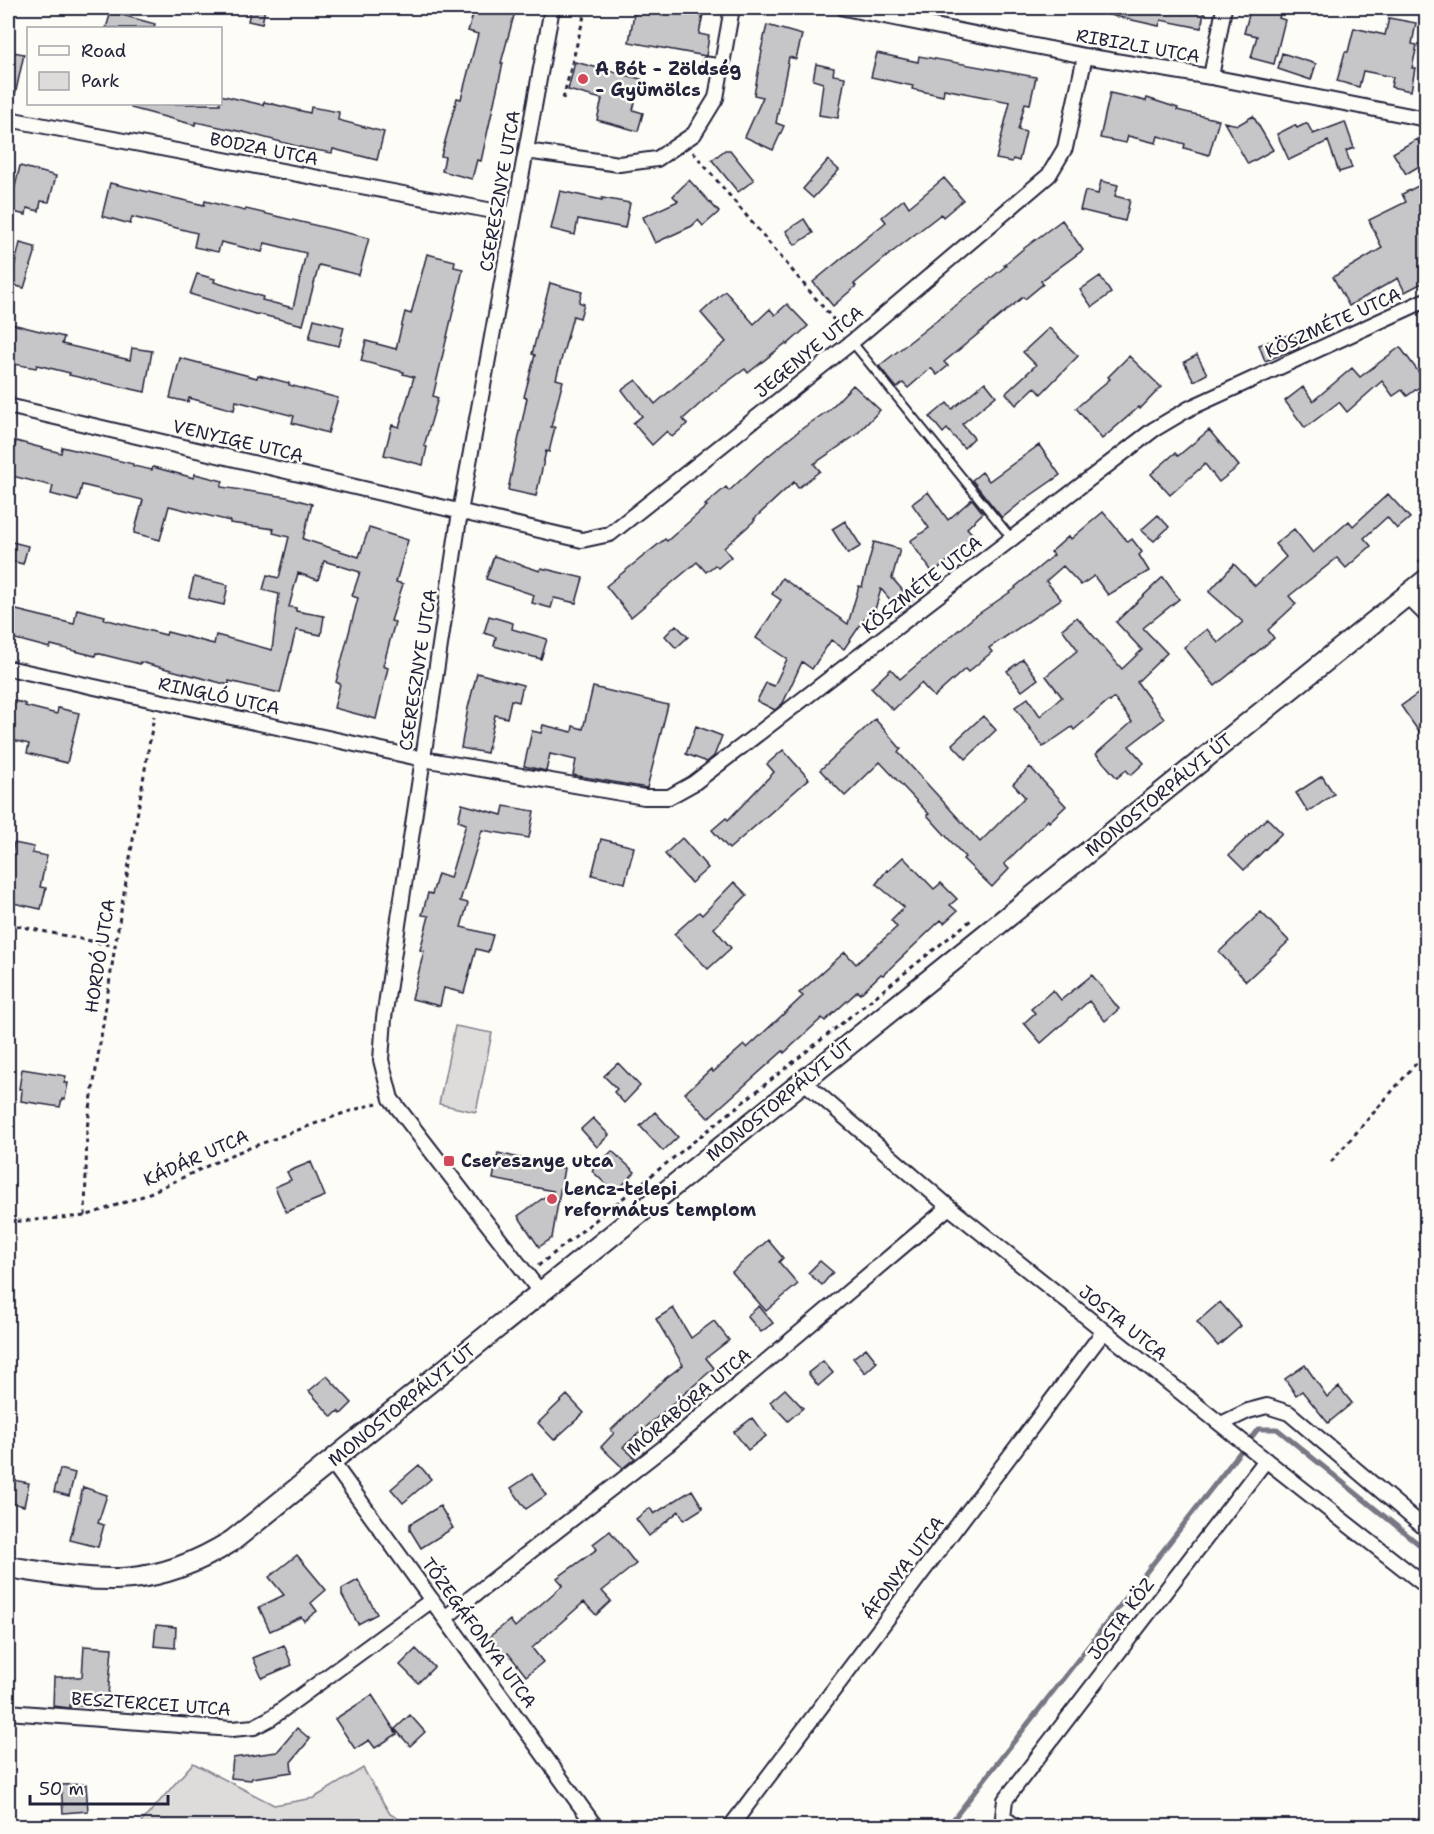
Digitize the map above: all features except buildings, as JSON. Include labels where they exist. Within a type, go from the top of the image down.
[{"type":"street","name":"CSERESZNYE UTCA","points":[[541,1293],[391,1099],[381,1060],[384,1018],[460,512],[552,8]]},
{"type":"street","points":[[526,150],[620,164],[657,159],[684,141],[694,134],[716,98],[732,8]]},
{"type":"street","name":"RIBIZLI UTCA","points":[[844,8],[1085,56],[1211,76],[1426,119]]},
{"type":"street","points":[[1211,76],[1224,8]]},
{"type":"street","name":"JEGENYE UTCA","points":[[460,512],[582,540],[610,534],[852,342],[1049,175],[1065,148],[1085,56]]},
{"type":"street","name":"BODZA UTCA","points":[[8,118],[514,215]]},
{"type":"street","name":"KÖSZMÉTE UTCA","points":[[423,759],[644,797],[669,797],[694,783],[1153,430],[1190,408],[1426,300]]},
{"type":"street","name":"VENYIGE UTCA","points":[[8,406],[460,512]]},
{"type":"street","name":"MONOSTORPÁLYI ÚT","points":[[8,1567],[89,1579],[120,1580],[151,1576],[182,1568],[232,1541],[1426,580]]},
{"type":"street","points":[[1407,596],[1426,615]]},
{"type":"street","name":"RINGLÓ UTCA","points":[[8,668],[423,759]]},
{"type":"street","name":"JOSTA UTCA","points":[[803,1081],[949,1207],[1426,1586]]},
{"type":"street","name":"MÓRABÓRA UTCA","points":[[446,1617],[667,1445],[949,1207]]},
{"type":"street","name":"ÁFONYA UTCA","points":[[730,1827],[1104,1331]]},
{"type":"street","points":[[1221,1424],[1248,1411],[1267,1406],[1289,1413],[1426,1529]]},
{"type":"street","name":"JOSTA KÖZ","points":[[1016,1827],[1003,1817],[1005,1800],[1266,1460]]},
{"type":"street","name":"TŐZEGÁFONYA UTCA","points":[[332,1462],[446,1617],[595,1827]]},
{"type":"street","name":"BESZTERCEI UTCA","points":[[8,1712],[232,1729],[254,1727],[271,1718],[432,1600]]},
{"type":"lane","points":[[707,61],[722,63]]},
{"type":"lane","points":[[852,342],[1012,539]]},
{"type":"path","points":[[563,99],[586,8]]},
{"type":"path","points":[[684,141],[852,342]]},
{"type":"path","name":"HORDÓ UTCA","points":[[84,1216],[87,1128],[115,946],[157,701]]},
{"type":"path","points":[[8,924],[115,946]]},
{"type":"path","points":[[1331,1162],[1426,1052]]},
{"type":"path","name":"KÁDÁR UTCA","points":[[8,1222],[84,1216],[143,1196],[233,1154],[344,1113],[391,1099]]},
{"type":"green space","points":[[455,1026],[492,1033],[476,1112],[439,1104]]},
{"type":"green space","points":[[193,1763],[274,1805],[314,1798],[363,1768],[390,1814],[411,1826],[138,1826]]},
{"type":"waterway","points":[[948,1826],[1258,1429],[1277,1429],[1426,1550]]},
{"type":"place","name":"A Bót - Zöldség - Gyümölcs","points":[[583,79]]},
{"type":"place","name":"Cseresznye utca","points":[[449,1161]]},
{"type":"place","name":"Lencz-telepi református templom","points":[[552,1199]]}]
